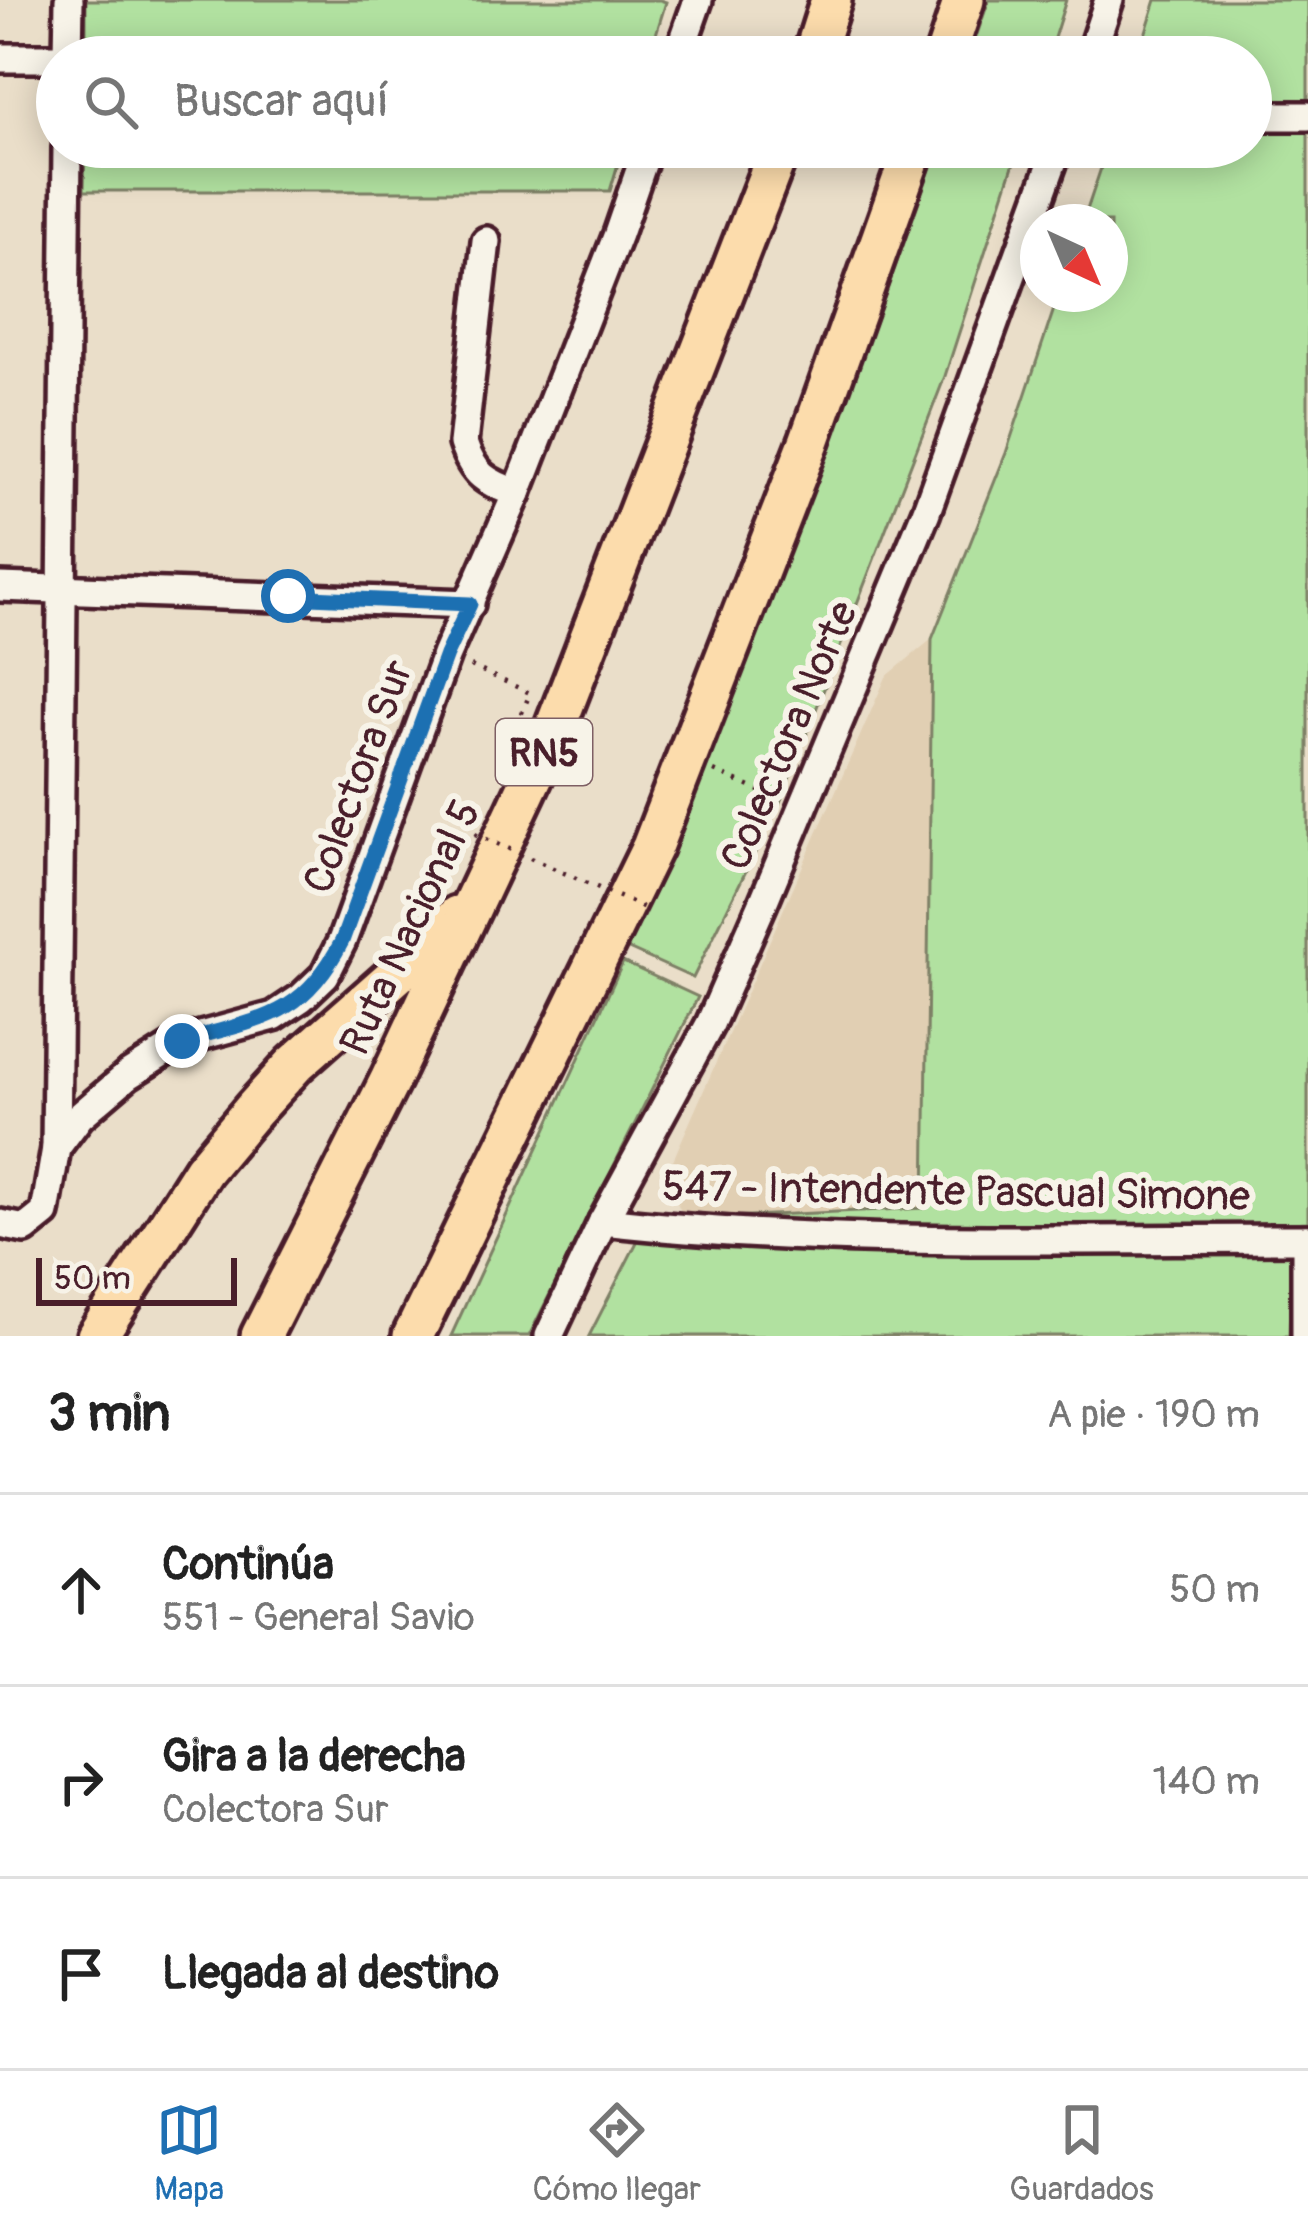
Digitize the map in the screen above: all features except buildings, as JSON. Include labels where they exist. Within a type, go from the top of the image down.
[{"type":"highway","points":[[820,36],[831,0]]},
{"type":"highway","points":[[952,36],[964,0]]},
{"type":"highway","name":"Ruta Nacional 5","points":[[261,1336],[481,890],[553,733],[772,168]]},
{"type":"highway","points":[[413,1336],[652,847],[808,442],[906,168]]},
{"type":"highway","points":[[97,1336],[203,1170],[254,1109],[295,1064],[432,944],[481,890]]},
{"type":"street","points":[[68,36],[69,0]]},
{"type":"street","points":[[685,36],[698,0]]},
{"type":"street","points":[[1097,36],[1108,0]]},
{"type":"street","points":[[0,58],[36,58]]},
{"type":"street","points":[[1272,116],[1308,116]]},
{"type":"street","points":[[12,1226],[45,1213],[56,1148],[67,168]]},
{"type":"street","name":"Colectora Sur","points":[[56,1148],[80,1116],[128,1075],[182,1041],[274,1016],[325,975],[342,941],[446,655],[517,493],[641,168]]},
{"type":"street","name":"Colectora Norte","points":[[549,1336],[603,1221],[710,1024],[926,512],[1050,168]]},
{"type":"street","points":[[486,241],[463,443],[472,470],[493,485],[517,493]]},
{"type":"street","points":[[0,587],[470,604]]},
{"type":"street","name":"547 - Intendente Pascual Simone","points":[[603,1221],[886,1237],[1307,1239]]},
{"type":"street","points":[[1306,1336],[1307,1239]]},
{"type":"path","points":[[446,655],[530,693],[514,734]]},
{"type":"path","points":[[703,767],[802,808]]},
{"type":"path","points":[[475,834],[646,909]]},
{"type":"shaded area","points":[[932,639],[925,1209],[684,1219],[666,1176],[886,677]]},
{"type":"green space","points":[[86,0],[666,2],[655,36],[86,36]]},
{"type":"green space","points":[[989,0],[1066,0],[1055,36],[976,36]]},
{"type":"green space","points":[[1156,0],[1308,0],[1308,1222],[1292,1223],[1289,1336],[589,1336],[638,1240],[681,1243],[684,1219],[925,1208],[932,639],[1006,453],[1053,312],[1128,312],[1128,204],[1089,204],[1101,168],[1272,168],[1272,36],[1145,36]]},
{"type":"green space","points":[[85,168],[617,168],[610,191],[84,191]]},
{"type":"green space","points":[[930,168],[1012,168],[945,376],[781,800],[693,978],[622,946],[789,550]]},
{"type":"green space","points":[[623,962],[698,997],[529,1336],[451,1336]]},
{"type":"route","points":[[182,1041],[274,1016],[325,975],[342,941],[446,655],[470,604],[288,596]]}]
